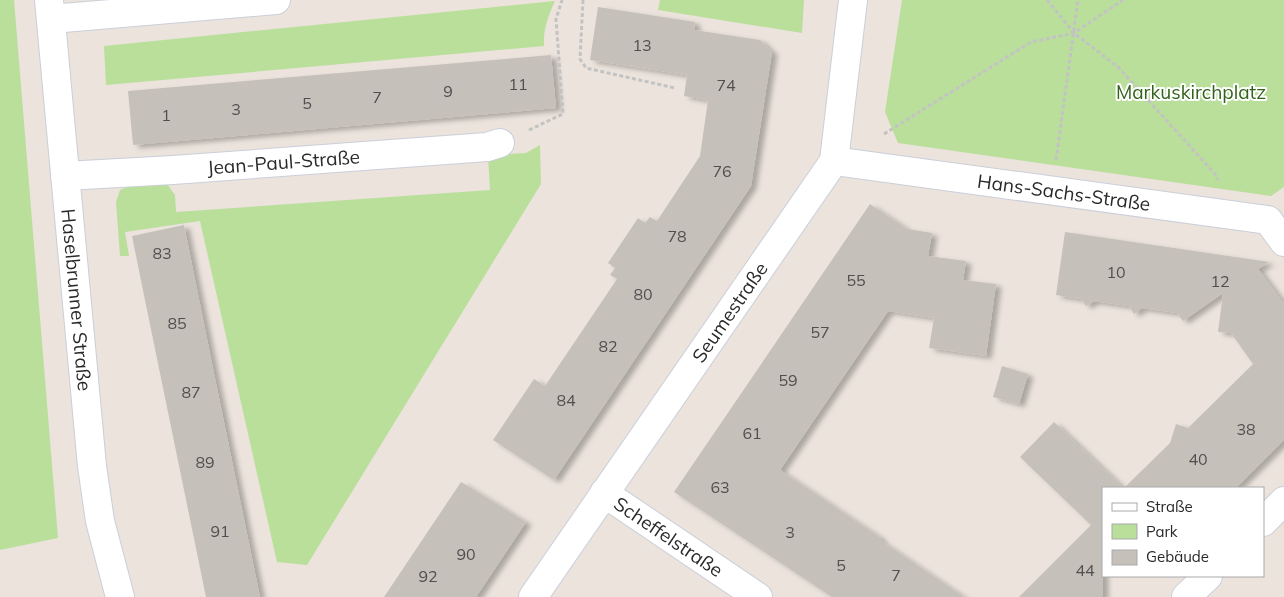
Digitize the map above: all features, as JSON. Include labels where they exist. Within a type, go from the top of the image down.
[{"type":"street","points":[[50,10],[276,0]]},
{"type":"street","name":"Seumestraße","points":[[534,597],[834,161],[853,0]]},
{"type":"street","name":"Haselbrunner Straße","points":[[50,10],[92,466],[100,521],[120,597]]},
{"type":"street","name":"Jean-Paul-Straße","points":[[66,176],[173,170],[500,144]]},
{"type":"street","name":"Hans-Sachs-Straße","points":[[834,161],[1268,220],[1284,242]]},
{"type":"street","name":"Scheffelstraße","points":[[604,493],[758,597]]},
{"type":"street","points":[[1264,521],[1284,501]]},
{"type":"street","points":[[1186,597],[1207,577]]},
{"type":"path","points":[[500,144],[563,114],[556,19],[562,0]]},
{"type":"path","points":[[583,0],[580,59],[586,68],[675,88]]},
{"type":"path","points":[[1047,0],[1074,33],[1118,67],[1217,176],[1216,213]]},
{"type":"path","points":[[1052,190],[1078,0]]},
{"type":"path","points":[[880,167],[884,135],[1031,42],[1074,33],[1124,0]]},
{"type":"green space","points":[[0,0],[14,0],[58,538],[0,550]]},
{"type":"green space","points":[[660,0],[804,0],[802,33],[658,10]]},
{"type":"green space","name":"Markuskirchplatz","points":[[902,0],[1284,0],[1284,187],[1271,196],[898,143],[885,112]]},
{"type":"green space","points":[[555,1],[546,23],[544,46],[106,85],[104,46]]},
{"type":"green space","points":[[540,145],[541,184],[307,565],[277,562],[200,221],[125,232],[129,256],[120,256],[116,202],[120,190],[136,183],[167,184],[175,195],[176,212],[490,190],[488,155],[526,153]]},
{"type":"building","points":[[598,7],[695,22],[694,30],[760,40],[772,52],[751,186],[554,480],[493,440],[534,379],[545,386],[617,279],[610,275],[615,268],[608,263],[638,218],[645,223],[650,217],[657,221],[700,156],[708,100],[684,96],[687,75],[590,60]]},
{"type":"building","points":[[551,55],[556,108],[133,145],[128,91]]},
{"type":"building","points":[[870,204],[907,229],[932,233],[928,256],[966,261],[963,280],[996,284],[986,356],[929,348],[934,318],[888,311],[780,470],[964,597],[832,597],[674,492]]},
{"type":"building","points":[[184,225],[260,597],[206,597],[146,305],[132,236]]},
{"type":"building","points":[[1065,232],[1269,262],[1258,269],[1284,304],[1284,440],[1237,487],[1125,487],[1170,443],[1176,424],[1188,428],[1253,364],[1231,333],[1218,332],[1223,293],[1183,321],[1177,313],[1142,308],[1134,314],[1129,306],[1094,301],[1086,306],[1081,299],[1056,295]]},
{"type":"building","points":[[1002,366],[1028,374],[1019,404],[993,397]]},
{"type":"building","points":[[1054,422],[1122,487],[1102,487],[1103,597],[1019,597],[1091,525],[1020,457]]},
{"type":"building","points":[[461,482],[526,522],[476,597],[384,597]]}]
